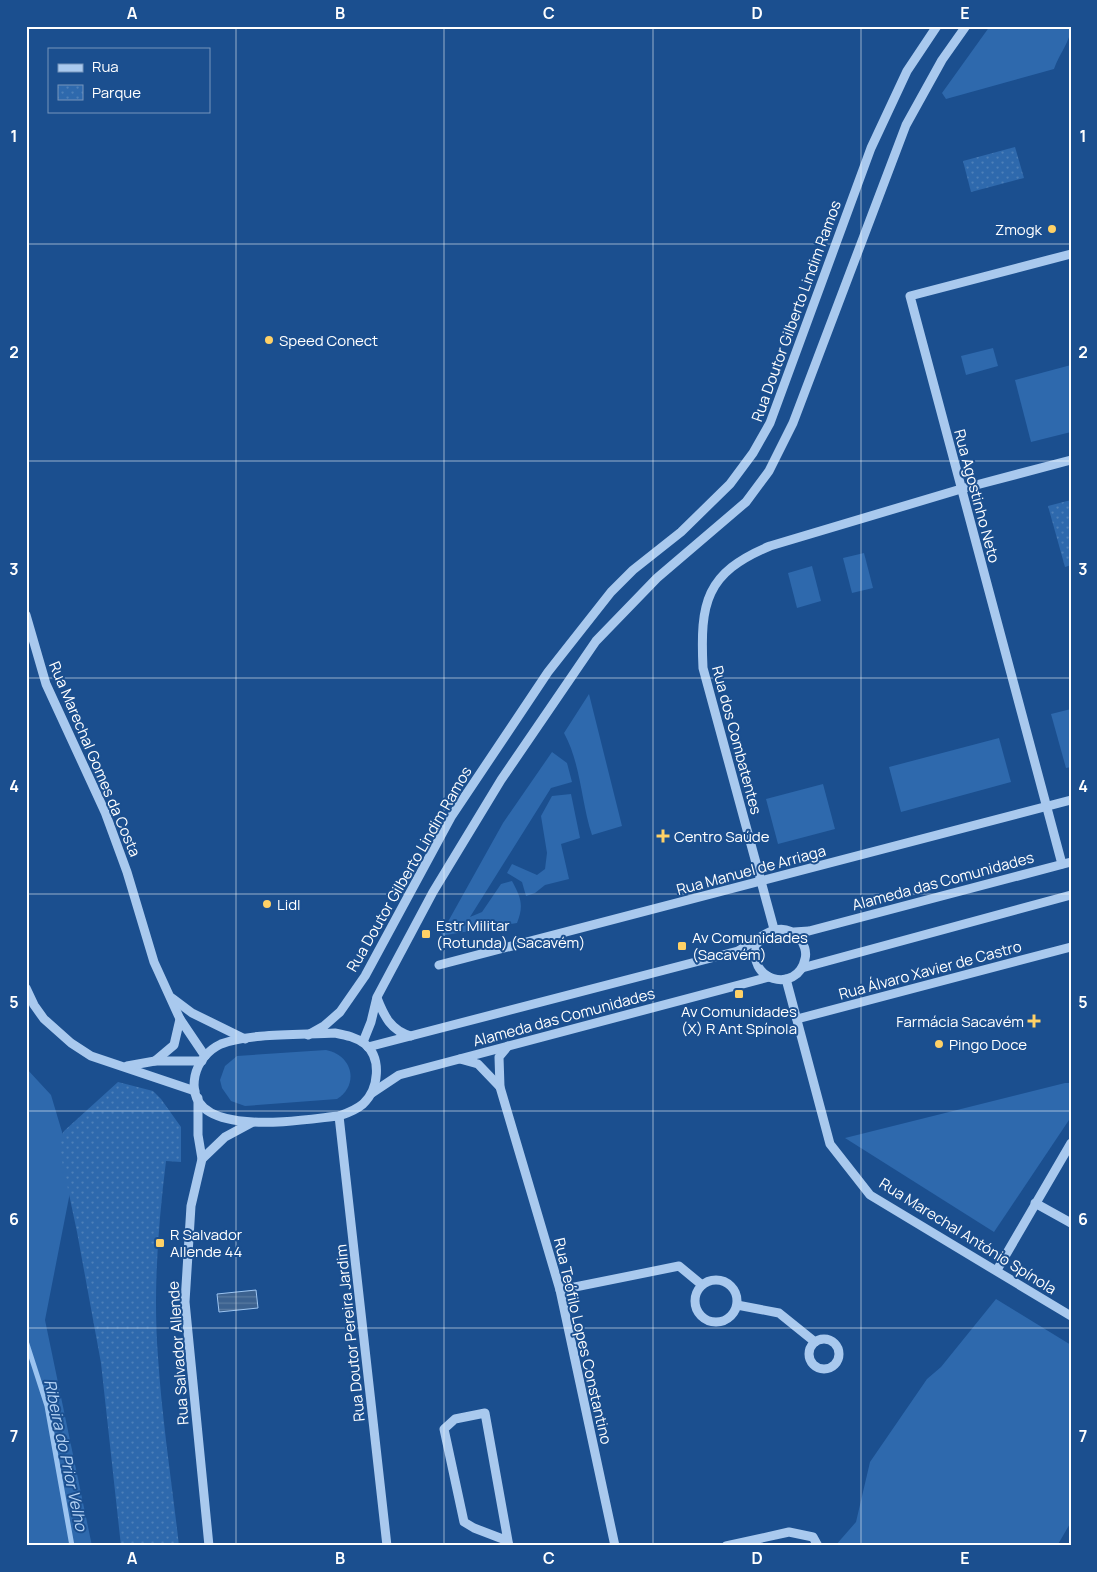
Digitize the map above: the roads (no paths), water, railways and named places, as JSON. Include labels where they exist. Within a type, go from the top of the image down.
[{"type":"street","name":"Rua Doutor Gilberto Lindim Ramos","points":[[308,1035],[324,1026],[340,1012],[365,976],[451,817],[548,672],[611,592],[633,570],[681,532],[718,497],[753,453],[770,423],[870,148],[907,71],[937,26]]},
{"type":"street","points":[[371,1094],[376,1070],[366,1044],[377,997],[433,892],[501,780],[596,641],[657,578],[746,502],[769,471],[793,423],[906,125],[942,60],[966,26]]},
{"type":"street","name":"Rua Agostinho Neto","points":[[1066,863],[1045,807],[910,296],[1071,254]]},
{"type":"street","name":"Rua dos Combatentes","points":[[774,929],[703,668],[701,628],[706,602],[721,576],[747,556],[770,546],[961,489],[1071,460]]},
{"type":"street","name":"Rua Marechal Gomes da Costa","points":[[26,615],[46,684],[105,812],[127,872],[154,962],[180,1019],[203,1059]]},
{"type":"street","name":"Rua Manuel de Arriaga","points":[[439,966],[1071,800]]},
{"type":"street","name":"Alameda das Comunidades","points":[[366,1044],[412,1036],[738,951],[758,941],[765,933],[774,929],[794,932],[809,931],[1066,863]]},
{"type":"street","points":[[802,968],[1070,896]]},
{"type":"street","points":[[786,979],[795,975],[802,968],[805,958],[805,948],[801,939],[794,932]]},
{"type":"street","points":[[758,941],[755,950],[755,960],[759,969],[769,977]]},
{"type":"street","name":"Rua Álvaro Xavier de Castro","points":[[797,1020],[1071,947]]},
{"type":"street","name":"Alameda das Comunidades","points":[[339,1116],[357,1109],[371,1094],[399,1075],[769,977],[786,979]]},
{"type":"street","name":"Rua Marechal António Spínola","points":[[786,979],[830,1144],[870,1195],[1071,1316]]},
{"type":"street","points":[[26,988],[44,1019],[71,1043],[91,1056],[127,1066],[197,1094],[205,1107],[224,1119],[254,1122],[339,1116]]},
{"type":"street","points":[[377,997],[387,1020],[395,1029],[412,1036]]},
{"type":"street","name":"Rua Marechal Gomes da Costa","points":[[172,998],[192,1013],[246,1039]]},
{"type":"street","points":[[155,1061],[174,1045],[180,1019]]},
{"type":"street","points":[[202,1159],[198,1135],[195,1077],[203,1059],[221,1044],[246,1039],[335,1033],[366,1044]]},
{"type":"street","name":"Rua Teófilo Lopes Constantino","points":[[508,1046],[499,1057],[500,1087],[560,1290],[615,1546]]},
{"type":"street","name":"Rua Teófilo Lopes Constantino","points":[[460,1058],[478,1064],[500,1087]]},
{"type":"street","points":[[127,1066],[155,1061],[203,1059]]},
{"type":"street","name":"Rua Doutor Pereira Jardim","points":[[339,1116],[387,1546]]},
{"type":"street","points":[[202,1159],[225,1137],[254,1122]]},
{"type":"street","points":[[997,1270],[1071,1143]]},
{"type":"street","name":"Rua Salvador Allende","points":[[202,1159],[191,1206],[185,1302],[209,1546]]},
{"type":"street","points":[[1035,1203],[1071,1223]]},
{"type":"street","points":[[560,1290],[679,1266],[702,1285]]},
{"type":"street","points":[[712,1280],[726,1282],[736,1293],[737,1305],[734,1312],[726,1320],[718,1322],[704,1318],[696,1306],[695,1298],[702,1285],[712,1280]]},
{"type":"street","points":[[737,1305],[779,1313],[815,1342]]},
{"type":"street","points":[[485,1413],[508,1543],[464,1522],[444,1429],[455,1419],[485,1413]]},
{"type":"street","points":[[726,1546],[789,1532],[813,1537],[818,1546]]},
{"type":"waterway","name":"Ribeira do Prior Velho","points":[[26,1341],[47,1406],[72,1546]]},
{"type":"place","name":"Zmogk","points":[[1052,229]]},
{"type":"place","name":"Speed Conect","points":[[269,340]]},
{"type":"place","name":"Centro Saúde","points":[[663,836]]},
{"type":"place","name":"Lidl","points":[[267,904]]},
{"type":"place","name":"Estr Militar (Rotunda) (Sacavém)","points":[[426,934]]},
{"type":"place","name":"Av Comunidades (Sacavém)","points":[[682,946]]},
{"type":"place","name":"Av Comunidades (X) R Ant Spínola","points":[[739,994]]},
{"type":"place","name":"Farmácia Sacavém","points":[[1034,1021]]},
{"type":"place","name":"Pingo Doce","points":[[939,1044]]},
{"type":"place","name":"R Salvador Allende 44","points":[[160,1243]]}]
